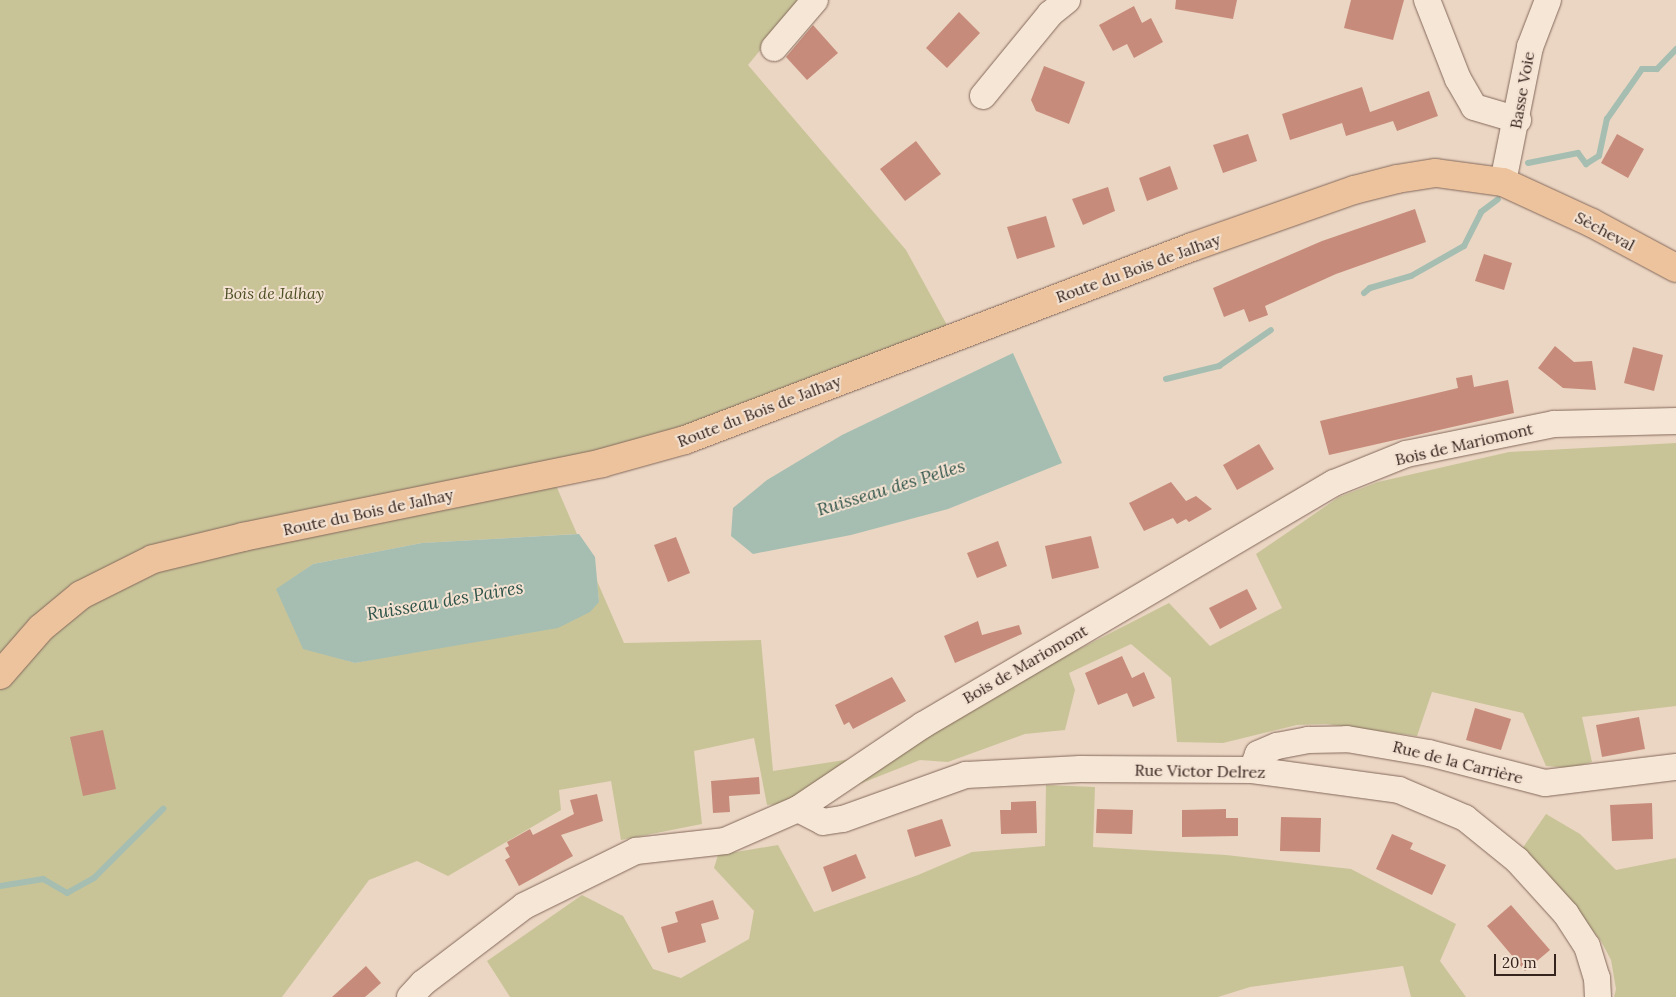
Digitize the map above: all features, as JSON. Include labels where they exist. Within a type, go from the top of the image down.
[{"type":"main road","name":"Route du Bois de Jalhay","points":[[0,675],[41,628],[81,595],[153,559],[243,537],[602,463],[685,440],[1006,316],[1354,190],[1436,173],[1503,182],[1534,194]]},
{"type":"main road","name":"Sècheval","points":[[1534,194],[1676,268]]},
{"type":"street","points":[[774,48],[815,0]]},
{"type":"street","points":[[983,96],[1050,14],[1067,0]]},
{"type":"street","points":[[1428,0],[1458,80],[1474,107],[1518,120]]},
{"type":"street","name":"Basse Voie","points":[[1503,182],[1518,120],[1530,47],[1548,0]]},
{"type":"street","name":"Bois de Mariomont","points":[[410,997],[423,983],[524,906],[636,851],[724,841],[798,809],[923,725],[1334,483],[1406,454],[1554,424],[1676,421]]},
{"type":"street","name":"Rue de la Carrière","points":[[1252,770],[1258,754],[1277,746],[1308,740],[1347,739],[1429,753],[1545,783],[1676,767]]},
{"type":"street","name":"Rue Victor Delrez","points":[[798,809],[823,822],[843,819],[966,775],[1080,769],[1252,770],[1399,790],[1465,818],[1517,860],[1566,914],[1587,946],[1598,978],[1598,997]]},
{"type":"green space","name":"Bois de Jalhay","points":[[0,0],[801,0],[748,65],[906,250],[953,336],[552,476],[577,534],[422,543],[313,564],[277,589],[303,648],[355,663],[453,644],[599,602],[597,581],[624,643],[761,640],[773,771],[897,752],[1052,663],[1169,603],[1210,646],[1282,608],[1256,554],[1339,497],[1378,482],[1509,452],[1676,443],[1676,706],[1582,717],[1592,762],[1570,768],[1546,766],[1523,713],[1432,692],[1417,736],[1326,724],[1297,725],[1223,743],[1177,742],[1171,678],[1131,644],[1069,673],[1075,690],[1065,730],[1025,734],[948,762],[920,760],[814,802],[767,805],[754,738],[694,751],[702,824],[621,840],[611,781],[559,790],[561,810],[448,876],[417,861],[369,880],[282,997],[0,997]]},
{"type":"green space","points":[[1046,785],[1095,787],[1093,847],[1226,855],[1351,869],[1456,924],[1440,961],[1466,997],[1411,997],[1403,966],[1250,987],[1218,997],[510,997],[487,961],[582,895],[623,916],[653,969],[681,978],[749,939],[754,911],[714,868],[718,855],[778,845],[814,912],[918,875],[972,852],[1045,846]]},
{"type":"green space","points":[[1546,814],[1580,834],[1616,870],[1676,858],[1676,997],[1614,997],[1616,989],[1611,960],[1601,941],[1544,869],[1522,849]]},
{"type":"water","points":[[1013,353],[1062,463],[948,509],[851,535],[753,554],[731,536],[733,508],[767,480],[842,435]]},
{"type":"water","name":"Ruisseau des Paires","points":[[579,534],[595,557],[599,602],[590,612],[558,628],[355,663],[303,649],[276,589],[313,564],[422,543]]},
{"type":"building","points":[[1176,0],[1237,0],[1233,19],[1175,9]]},
{"type":"building","points":[[1351,0],[1404,0],[1393,40],[1344,28]]},
{"type":"building","points":[[1134,6],[1142,23],[1151,18],[1163,42],[1134,58],[1127,44],[1113,51],[1099,25]]},
{"type":"building","points":[[959,12],[980,33],[947,68],[926,48]]},
{"type":"building","points":[[813,25],[838,53],[807,80],[786,57]]},
{"type":"building","points":[[1044,66],[1085,82],[1069,124],[1036,111],[1031,100]]},
{"type":"building","points":[[1362,87],[1370,112],[1429,91],[1438,116],[1397,131],[1393,121],[1346,136],[1342,123],[1290,140],[1282,114]]},
{"type":"building","points":[[1248,134],[1257,161],[1223,173],[1213,145]]},
{"type":"building","points":[[1617,134],[1644,149],[1628,178],[1601,163]]},
{"type":"building","points":[[916,141],[941,174],[905,201],[880,169]]},
{"type":"building","points":[[1170,166],[1178,189],[1147,201],[1139,178]]},
{"type":"building","points":[[1108,187],[1115,211],[1083,225],[1072,199]]},
{"type":"building","points":[[1415,209],[1426,242],[1336,274],[1265,306],[1268,315],[1249,322],[1244,309],[1224,317],[1213,288],[1322,241]]},
{"type":"building","points":[[1046,216],[1055,247],[1017,259],[1007,227]]},
{"type":"building","points":[[1484,254],[1512,263],[1504,290],[1475,281]]},
{"type":"building","points":[[1555,346],[1574,362],[1592,361],[1596,390],[1563,388],[1538,368]]},
{"type":"building","points":[[1633,347],[1663,355],[1654,391],[1624,383]]},
{"type":"building","points":[[1472,375],[1474,387],[1508,380],[1514,413],[1329,455],[1320,421],[1458,388],[1456,378]]},
{"type":"building","points":[[1259,444],[1274,469],[1237,490],[1223,465]]},
{"type":"building","points":[[1171,482],[1186,501],[1196,496],[1212,509],[1189,522],[1186,519],[1177,524],[1173,518],[1144,531],[1129,503]]},
{"type":"building","points":[[1091,536],[1099,568],[1052,579],[1045,546]]},
{"type":"building","points":[[676,537],[690,573],[668,582],[654,545]]},
{"type":"building","points":[[998,541],[1007,566],[977,578],[967,553]]},
{"type":"building","points":[[1247,589],[1257,609],[1220,629],[1209,608]]},
{"type":"building","points":[[978,621],[982,635],[1019,625],[1022,634],[955,663],[944,636]]},
{"type":"building","points":[[1122,656],[1132,678],[1144,672],[1155,698],[1133,707],[1127,693],[1098,705],[1085,673]]},
{"type":"building","points":[[892,677],[906,701],[853,729],[849,722],[844,725],[835,705]]},
{"type":"building","points":[[1475,708],[1511,719],[1501,750],[1466,740]]},
{"type":"building","points":[[1639,717],[1645,749],[1602,757],[1596,725]]},
{"type":"building","points":[[103,730],[116,789],[83,796],[70,737]]},
{"type":"building","points":[[759,777],[760,794],[729,796],[730,812],[713,813],[711,781]]},
{"type":"building","points":[[597,794],[603,821],[561,835],[573,856],[519,886],[505,860],[510,857],[505,848],[509,846],[507,842],[530,829],[533,835],[574,814],[570,800]]},
{"type":"building","points":[[1036,801],[1037,833],[1001,834],[1000,810],[1011,810],[1011,802]]},
{"type":"building","points":[[1652,803],[1653,839],[1612,841],[1610,805]]},
{"type":"building","points":[[1097,809],[1133,810],[1132,834],[1096,833]]},
{"type":"building","points":[[1226,809],[1226,818],[1238,818],[1238,836],[1182,837],[1182,810]]},
{"type":"building","points":[[1281,817],[1321,818],[1320,852],[1280,851]]},
{"type":"building","points":[[942,819],[951,846],[915,857],[907,830]]},
{"type":"building","points":[[1392,834],[1413,843],[1410,849],[1446,865],[1432,895],[1376,869]]},
{"type":"building","points":[[856,854],[866,878],[832,892],[823,867]]},
{"type":"building","points":[[713,900],[719,919],[701,924],[706,942],[668,953],[661,927],[678,922],[675,912]]},
{"type":"building","points":[[1511,905],[1550,950],[1525,971],[1487,926]]},
{"type":"building","points":[[366,966],[381,983],[365,997],[332,997]]},
{"type":"waterway","name":"Ruisseau des Pelles","points":[[1528,163],[1578,153],[1586,164],[1599,156],[1607,119],[1642,69],[1657,69],[1676,49]]},
{"type":"waterway","name":"Ruisseau des Pelles","points":[[1364,293],[1370,288],[1411,276],[1464,246],[1481,212],[1498,199]]},
{"type":"waterway","name":"Ruisseau des Pelles","points":[[1166,379],[1219,366],[1271,330]]},
{"type":"waterway","name":"Ruisseau des Pelles","points":[[0,886],[43,879],[67,893],[94,878],[163,809]]}]
